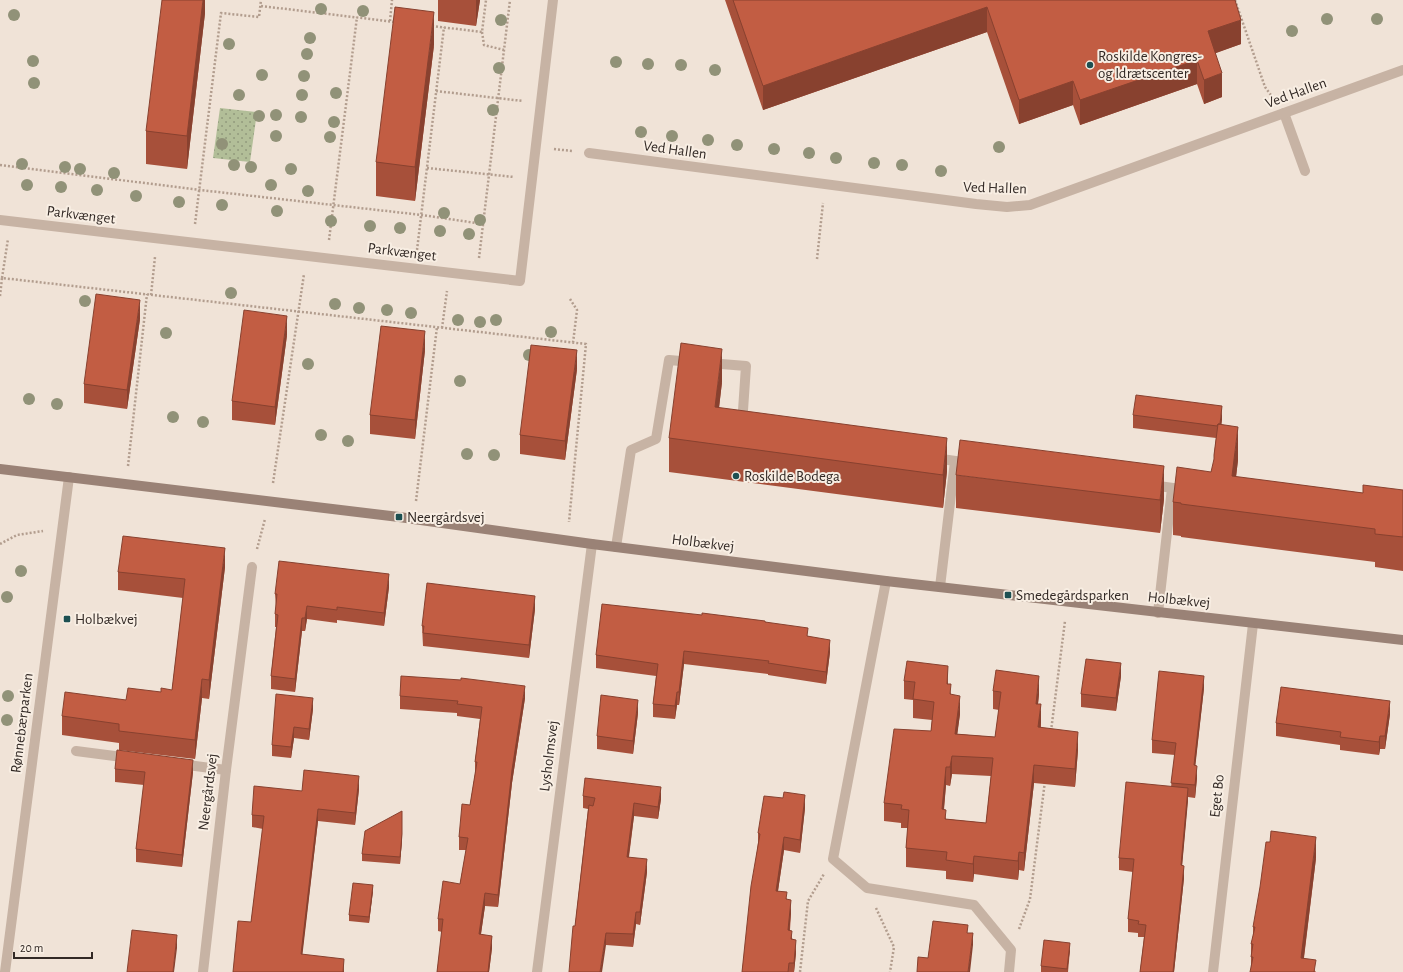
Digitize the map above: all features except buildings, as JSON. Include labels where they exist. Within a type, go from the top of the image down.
[{"type":"street","name":"Parkvænget","points":[[5,221],[520,281],[553,0]]},
{"type":"street","name":"Ved Hallen","points":[[589,153],[976,204],[1007,207],[1030,206],[1403,70]]},
{"type":"street","points":[[1284,113],[1305,171]]},
{"type":"street","points":[[616,547],[631,450],[656,440],[669,360],[746,366],[741,434]]},
{"type":"street","points":[[923,457],[978,464]]},
{"type":"street","points":[[940,587],[955,461]]},
{"type":"street","name":"Holbækvej","points":[[0,469],[886,581],[1067,603],[1403,640]]},
{"type":"street","name":"Rønnebærparken","points":[[6,972],[69,477]]},
{"type":"street","points":[[1141,484],[1201,492]]},
{"type":"street","points":[[1158,613],[1172,488]]},
{"type":"street","name":"Lysholmsvej","points":[[537,972],[592,544]]},
{"type":"street","name":"Neergårdsvej","points":[[203,972],[226,770],[252,567]]},
{"type":"street","points":[[886,581],[834,858],[867,888],[974,905],[1011,950],[1008,972]]},
{"type":"street","name":"Eget Bo","points":[[1213,972],[1253,624]]},
{"type":"street","points":[[76,751],[139,759]]},
{"type":"street","points":[[171,763],[226,770]]},
{"type":"path","points":[[193,243],[221,13],[259,17],[262,0]]},
{"type":"path","points":[[390,21],[392,0]]},
{"type":"path","points":[[486,0],[482,32],[484,45],[504,50]]},
{"type":"path","points":[[477,276],[510,0]]},
{"type":"path","points":[[1235,0],[1265,87],[1284,113]]},
{"type":"path","points":[[261,6],[398,22]]},
{"type":"path","points":[[327,258],[356,17]]},
{"type":"path","points":[[428,26],[482,32]]},
{"type":"path","points":[[415,268],[444,28]]},
{"type":"path","points":[[436,91],[542,103]]},
{"type":"path","points":[[536,146],[589,153]]},
{"type":"path","points":[[0,165],[200,190],[422,215],[483,224]]},
{"type":"path","points":[[427,168],[533,179]]},
{"type":"path","points":[[817,259],[825,184]]},
{"type":"path","points":[[0,296],[5,221]]},
{"type":"path","points":[[151,295],[157,238]]},
{"type":"path","points":[[252,567],[270,502],[306,256]]},
{"type":"path","points":[[2,278],[586,344],[567,540]]},
{"type":"path","points":[[126,484],[147,294]]},
{"type":"path","points":[[570,299],[577,310],[573,343]]},
{"type":"path","points":[[442,328],[445,304]]},
{"type":"path","points":[[413,520],[438,327]]},
{"type":"path","points":[[0,544],[17,535],[62,527]]},
{"type":"path","points":[[1051,735],[1067,603]]},
{"type":"path","points":[[1011,950],[1030,899],[1046,774]]},
{"type":"path","points":[[800,972],[808,901],[834,858]]},
{"type":"path","points":[[867,888],[894,947],[890,972]]},
{"type":"green space","points":[[220,108],[257,112],[250,162],[213,158]]},
{"type":"place","name":"Roskilde Kongres- og Idrætscenter","points":[[1090,65]]},
{"type":"place","name":"Roskilde Bodega","points":[[736,476]]},
{"type":"place","name":"Neergårdsvej","points":[[399,517]]},
{"type":"place","name":"Smedegårdsparken","points":[[1008,595]]},
{"type":"place","name":"Holbækvej","points":[[67,619]]}]
